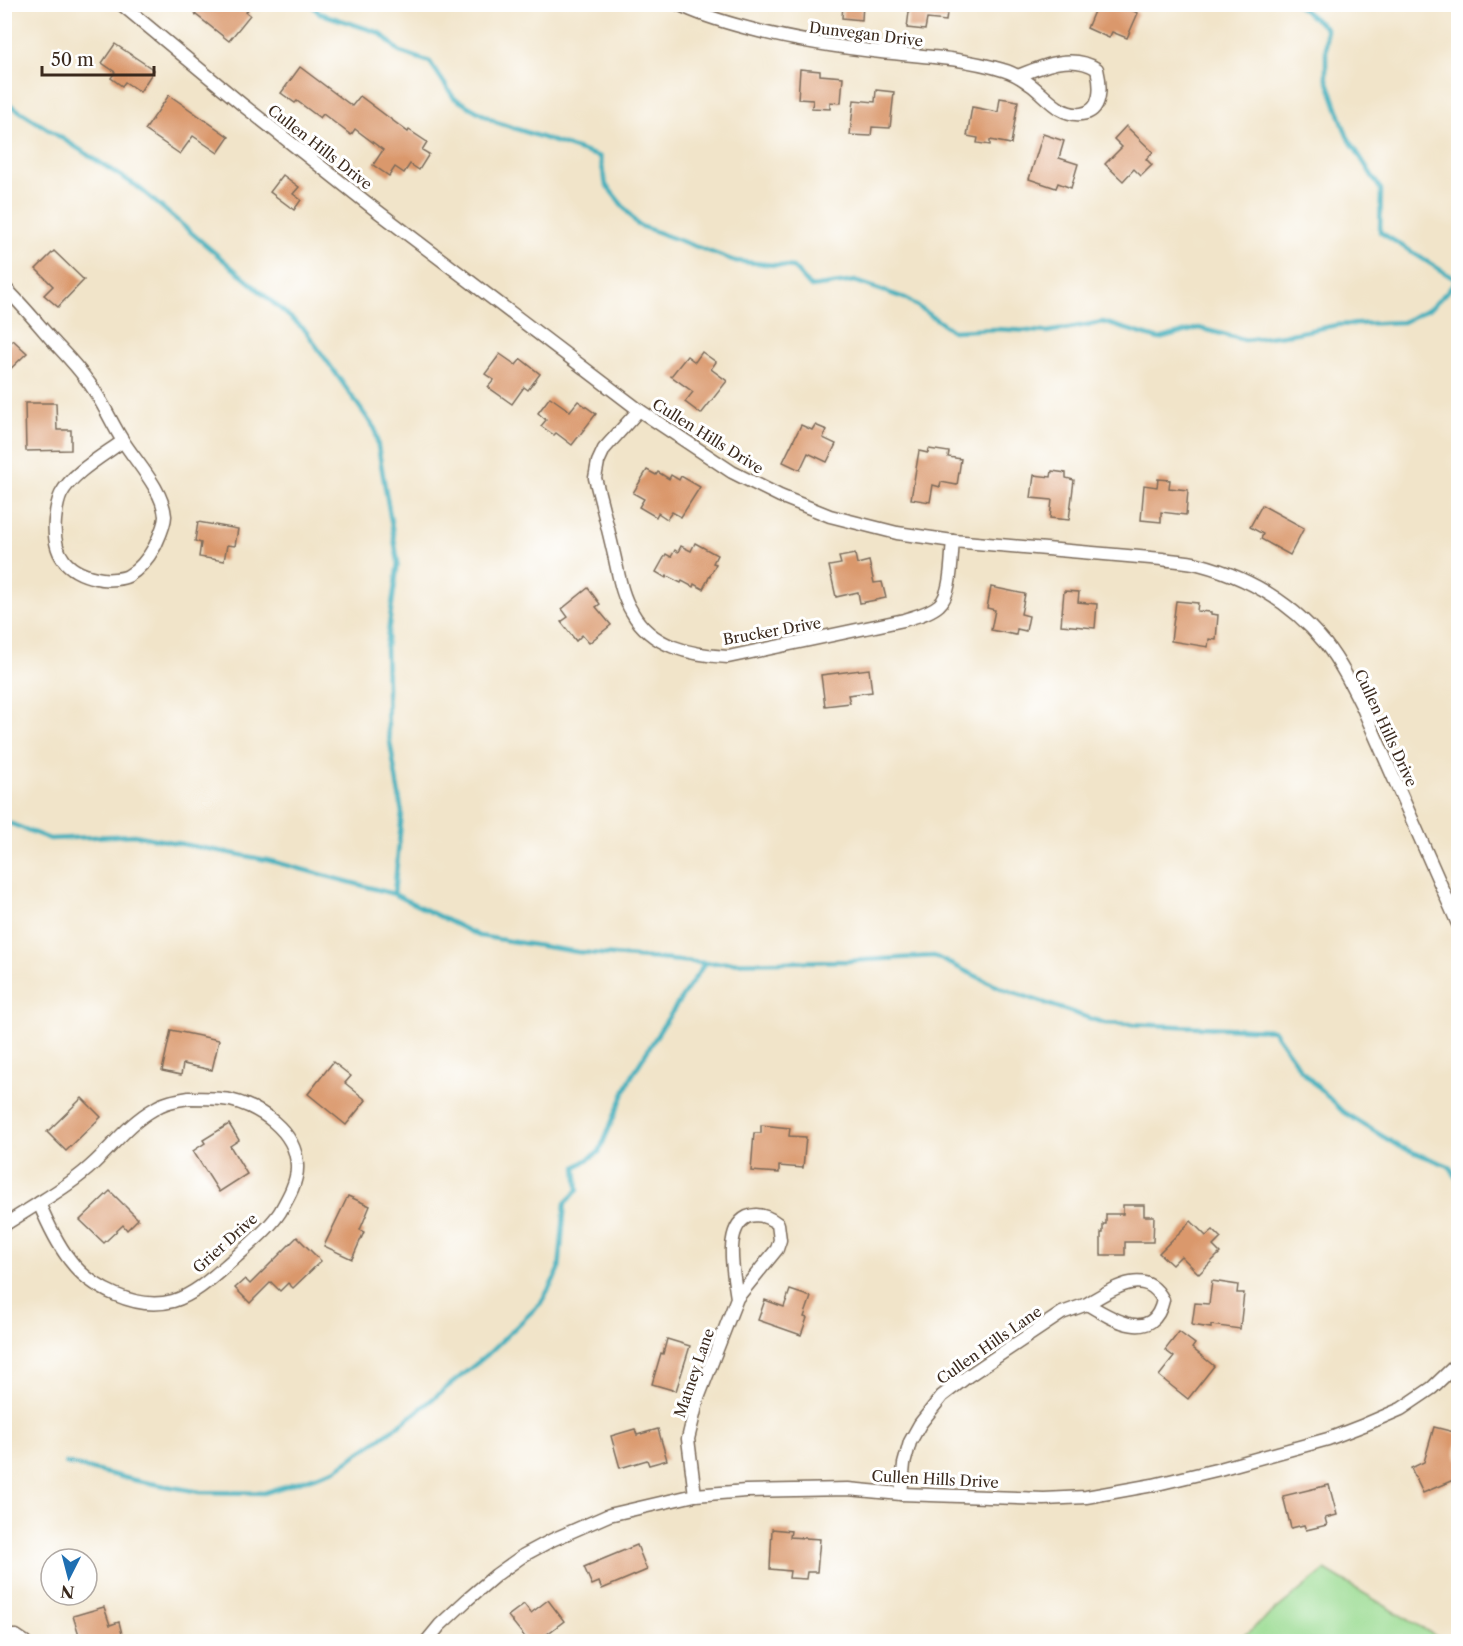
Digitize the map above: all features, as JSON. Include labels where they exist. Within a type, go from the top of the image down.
[{"type":"street","name":"Cullen Hills Drive","points":[[121,4],[235,99],[372,207],[639,410],[732,472],[780,496],[830,516],[897,533],[953,542],[1162,559],[1196,564],[1228,573],[1280,600],[1325,644],[1347,675],[1458,924]]},
{"type":"street","name":"Dunvegan Drive","points":[[678,4],[724,22],[784,38],[847,49],[962,60],[1003,70],[1018,76],[1033,86],[1050,103],[1066,112],[1080,114],[1091,111],[1100,94],[1097,69],[1087,63],[1072,61],[1056,63],[1018,76]]},
{"type":"street","points":[[4,287],[87,380],[123,441],[152,483],[165,517],[160,535],[151,553],[139,567],[126,577],[107,579],[88,577],[73,570],[61,558],[55,543],[56,509],[62,493],[75,477],[123,441]]},
{"type":"street","name":"Brucker Drive","points":[[639,410],[604,449],[598,462],[596,478],[623,591],[632,612],[647,632],[682,651],[705,656],[728,657],[904,621],[924,613],[940,604],[946,596],[950,581],[953,542]]},
{"type":"street","name":"Grier Drive","points":[[4,1225],[64,1187],[89,1168],[114,1142],[154,1108],[168,1102],[189,1098],[229,1100],[248,1106],[261,1113],[283,1131],[291,1142],[297,1166],[292,1190],[279,1213],[256,1239],[193,1291],[174,1300],[159,1303],[143,1304],[127,1299],[92,1282],[70,1261],[53,1235],[39,1203]]},
{"type":"street","name":"Matney Lane","points":[[694,1495],[688,1439],[698,1398],[737,1298],[777,1249],[780,1240],[778,1224],[763,1215],[751,1215],[743,1219],[735,1228],[732,1254],[737,1298]]},
{"type":"street","name":"Cullen Hills Lane","points":[[901,1494],[904,1464],[910,1442],[920,1424],[942,1396],[968,1376],[1062,1313],[1087,1304],[1111,1289],[1130,1282],[1141,1282],[1152,1286],[1163,1300],[1154,1320],[1140,1325],[1130,1325],[1111,1318],[1087,1304]]},
{"type":"street","name":"Cullen Hills Drive","points":[[426,1641],[468,1599],[524,1555],[609,1515],[694,1495],[796,1489],[848,1489],[901,1494],[1044,1499],[1086,1497],[1205,1473],[1328,1439],[1401,1409],[1432,1388],[1458,1363]]},
{"type":"street","points":[[4,1636],[16,1636],[25,1641]]},
{"type":"green space","points":[[1325,1570],[1444,1641],[1237,1641]]},
{"type":"building","points":[[202,4],[252,4],[246,12],[250,15],[229,41],[195,14]]},
{"type":"building","points":[[843,4],[863,4],[862,20],[842,18]]},
{"type":"building","points":[[910,4],[948,4],[946,21],[927,19],[925,30],[907,28]]},
{"type":"building","points":[[1097,4],[1117,4],[1138,13],[1127,38],[1112,32],[1109,38],[1087,28]]},
{"type":"building","points":[[115,44],[154,70],[140,92],[125,82],[122,86],[111,78],[115,72],[102,63]]},
{"type":"building","points":[[300,67],[352,106],[360,96],[408,132],[409,130],[427,142],[422,150],[429,154],[419,170],[410,164],[404,173],[395,167],[389,176],[373,165],[383,150],[355,129],[351,135],[323,114],[320,118],[297,101],[295,103],[281,93]]},
{"type":"building","points":[[800,69],[820,71],[820,75],[843,77],[841,103],[830,102],[830,109],[812,108],[813,100],[798,99]]},
{"type":"building","points":[[876,90],[894,92],[890,128],[872,127],[871,136],[850,135],[854,100],[875,102]]},
{"type":"building","points":[[169,95],[229,137],[218,153],[193,136],[180,154],[145,130]]},
{"type":"building","points":[[1000,98],[1018,101],[1011,144],[990,140],[990,145],[977,143],[978,138],[967,136],[972,107],[998,112]]},
{"type":"building","points":[[1126,126],[1153,152],[1146,159],[1152,165],[1141,176],[1134,169],[1123,181],[1105,164],[1122,147],[1114,139]]},
{"type":"building","points":[[1043,134],[1064,141],[1059,158],[1078,164],[1071,188],[1058,183],[1056,188],[1029,179]]},
{"type":"building","points":[[283,175],[299,187],[293,194],[301,200],[294,210],[270,192]]},
{"type":"building","points":[[54,251],[84,280],[58,307],[44,295],[53,286],[36,269]]},
{"type":"building","points":[[13,340],[27,353],[4,375],[4,349]]},
{"type":"building","points":[[702,352],[716,362],[711,369],[727,381],[701,414],[685,402],[693,392],[671,376],[687,356],[695,362]]},
{"type":"building","points":[[500,354],[516,365],[521,359],[540,374],[528,390],[524,387],[512,404],[488,387],[494,380],[485,374]]},
{"type":"building","points":[[550,397],[570,411],[578,401],[596,414],[572,445],[556,433],[554,435],[541,426],[546,420],[538,413]]},
{"type":"building","points":[[25,403],[56,403],[57,430],[71,430],[71,450],[26,451]]},
{"type":"building","points":[[801,425],[812,430],[815,425],[827,430],[823,438],[836,444],[827,462],[808,453],[800,470],[783,462]]},
{"type":"building","points":[[929,449],[949,452],[948,457],[961,459],[957,485],[941,482],[940,487],[933,485],[930,502],[911,499],[919,451],[928,453]]},
{"type":"building","points":[[647,470],[656,475],[658,472],[669,479],[671,475],[679,480],[681,476],[700,487],[681,517],[672,512],[667,519],[658,513],[656,517],[639,507],[644,499],[633,493]]},
{"type":"building","points":[[1052,471],[1066,473],[1066,478],[1074,480],[1069,520],[1050,518],[1052,500],[1031,498],[1034,475],[1051,477]]},
{"type":"building","points":[[1158,479],[1170,480],[1169,488],[1188,490],[1186,515],[1161,512],[1161,522],[1141,520],[1144,485],[1157,487]]},
{"type":"building","points":[[1262,505],[1304,528],[1290,555],[1261,539],[1263,534],[1250,527]]},
{"type":"building","points":[[198,522],[238,529],[235,546],[227,545],[224,561],[199,557],[201,543],[195,541]]},
{"type":"building","points":[[695,543],[717,555],[713,563],[716,564],[703,589],[694,584],[693,587],[667,576],[666,578],[656,572],[666,554],[671,557],[675,550],[678,552],[681,546],[691,551]]},
{"type":"building","points":[[855,554],[857,564],[869,561],[874,583],[882,582],[886,598],[860,603],[858,592],[836,597],[829,566],[841,564],[839,557]]},
{"type":"building","points":[[991,587],[1025,594],[1021,614],[1029,616],[1026,631],[1017,629],[1016,635],[991,630],[995,610],[987,608]]},
{"type":"building","points":[[588,588],[600,604],[596,607],[611,625],[589,643],[582,635],[576,641],[561,622],[568,617],[562,609]]},
{"type":"building","points":[[1064,591],[1079,592],[1078,602],[1097,604],[1095,628],[1061,625]]},
{"type":"building","points":[[1176,601],[1198,603],[1197,611],[1218,615],[1216,640],[1209,639],[1208,647],[1171,641]]},
{"type":"building","points":[[869,669],[872,692],[848,695],[850,703],[825,706],[821,675]]},
{"type":"building","points":[[171,1030],[219,1040],[212,1070],[183,1064],[181,1075],[162,1071]]},
{"type":"building","points":[[333,1062],[351,1076],[345,1083],[366,1100],[346,1125],[308,1094]]},
{"type":"building","points":[[82,1098],[101,1117],[66,1151],[47,1132]]},
{"type":"building","points":[[229,1124],[239,1140],[230,1146],[247,1174],[219,1192],[193,1151],[205,1143],[203,1140]]},
{"type":"building","points":[[761,1125],[790,1128],[789,1136],[806,1137],[803,1168],[779,1166],[779,1173],[751,1171],[754,1133],[761,1133]]},
{"type":"building","points":[[110,1191],[138,1219],[127,1230],[123,1225],[104,1243],[80,1220]]},
{"type":"building","points":[[348,1196],[370,1206],[360,1230],[364,1232],[352,1259],[324,1246]]},
{"type":"building","points":[[1123,1205],[1144,1205],[1144,1216],[1154,1216],[1153,1242],[1125,1242],[1125,1255],[1101,1255],[1101,1233],[1103,1233],[1103,1224],[1106,1224],[1106,1214],[1123,1214]]},
{"type":"building","points":[[1191,1221],[1206,1236],[1213,1230],[1221,1238],[1213,1246],[1220,1253],[1199,1274],[1181,1256],[1172,1265],[1159,1253]]},
{"type":"building","points":[[297,1237],[321,1261],[293,1288],[288,1283],[280,1291],[271,1282],[250,1303],[235,1288],[245,1279],[250,1284]]},
{"type":"building","points":[[1212,1281],[1238,1285],[1237,1293],[1244,1293],[1240,1329],[1192,1325],[1195,1303],[1209,1304]]},
{"type":"building","points":[[790,1290],[811,1297],[801,1335],[758,1320],[765,1300],[784,1307]]},
{"type":"building","points":[[1179,1332],[1195,1344],[1192,1348],[1214,1366],[1188,1399],[1159,1376],[1174,1357],[1165,1350]]},
{"type":"building","points":[[667,1339],[690,1346],[676,1391],[652,1384]]},
{"type":"building","points":[[1434,1427],[1458,1433],[1455,1453],[1458,1461],[1458,1478],[1423,1493],[1411,1468],[1424,1462]]},
{"type":"building","points":[[635,1429],[637,1435],[658,1429],[667,1460],[649,1465],[647,1460],[620,1468],[611,1436]]},
{"type":"building","points":[[1329,1485],[1337,1515],[1325,1518],[1327,1525],[1306,1530],[1304,1525],[1291,1528],[1283,1496]]},
{"type":"building","points":[[772,1529],[791,1531],[790,1537],[820,1539],[817,1572],[807,1572],[806,1579],[789,1578],[790,1571],[770,1569]]},
{"type":"building","points":[[637,1545],[647,1570],[602,1589],[599,1582],[592,1585],[584,1567]]},
{"type":"building","points":[[548,1600],[564,1621],[538,1641],[528,1641],[508,1616],[524,1604],[531,1613]]},
{"type":"building","points":[[104,1607],[110,1625],[119,1622],[122,1634],[114,1637],[115,1641],[81,1641],[73,1616]]},
{"type":"waterway","points":[[311,4],[319,13],[380,33],[400,52],[430,62],[454,98],[496,122],[600,157],[606,185],[638,225],[735,261],[793,267],[811,287],[855,281],[907,299],[953,331],[996,329],[1047,332],[1103,322],[1159,339],[1199,328],[1245,340],[1337,325],[1403,322],[1432,307],[1457,281]]},
{"type":"waterway","points":[[1296,4],[1326,28],[1326,76],[1347,136],[1381,190],[1380,232],[1458,281]]},
{"type":"waterway","points":[[4,101],[138,187],[305,330],[375,429],[398,562],[386,647],[388,730],[402,813],[394,894]]},
{"type":"waterway","points":[[4,821],[50,839],[134,835],[267,860],[394,894],[479,936],[578,952],[705,963],[849,961],[934,956],[1003,989],[1104,1023],[1273,1030],[1301,1070],[1343,1112],[1400,1147],[1449,1166],[1458,1180]]},
{"type":"waterway","points":[[66,1463],[138,1481],[200,1492],[264,1493],[335,1470],[409,1418],[487,1355],[541,1303],[559,1270],[565,1203],[578,1190],[576,1167],[599,1152],[630,1079],[705,963]]}]
